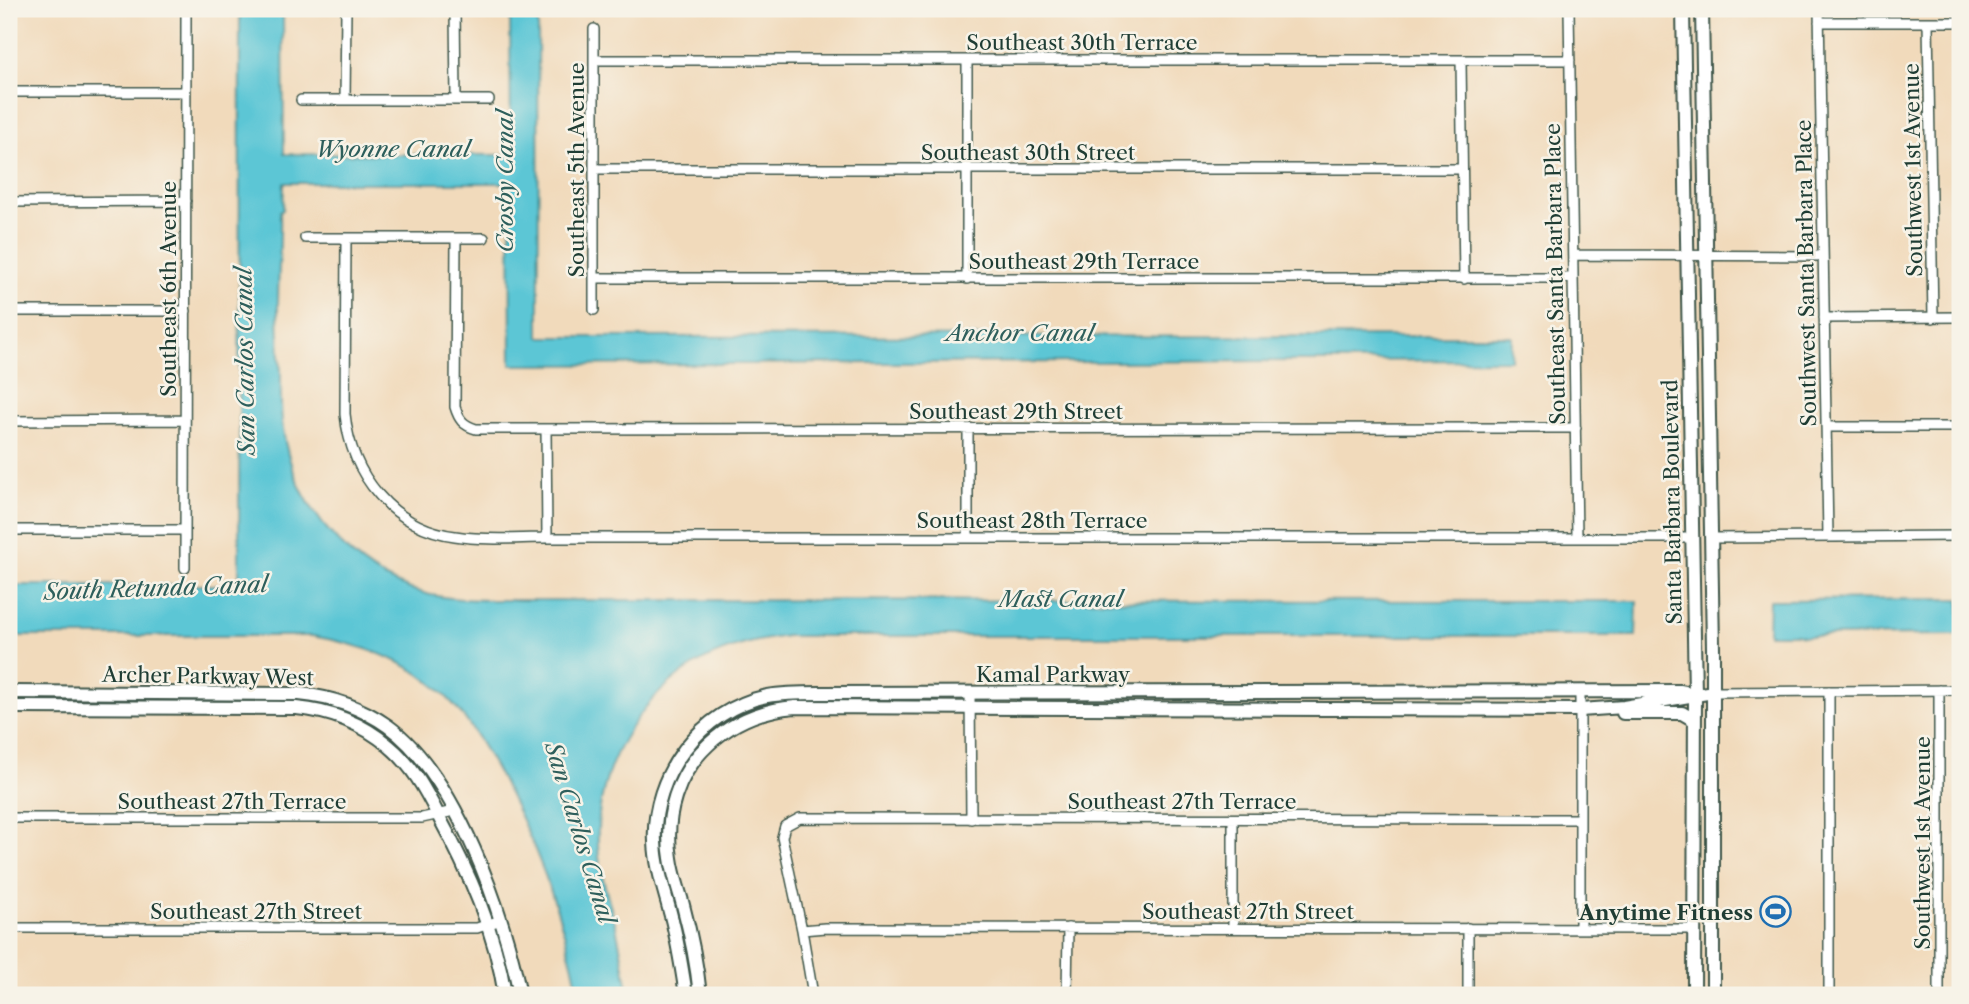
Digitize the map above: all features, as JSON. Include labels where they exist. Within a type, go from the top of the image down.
[{"type":"street","name":"Southeast 6th Avenue","points":[[185,568],[186,9]]},
{"type":"street","points":[[345,100],[346,9]]},
{"type":"street","points":[[456,9],[456,100]]},
{"type":"street","name":"Southeast Santa Barbara Place","points":[[1569,9],[1577,538]]},
{"type":"street","name":"Santa Barbara Boulevard","points":[[1683,9],[1695,694],[1694,995]]},
{"type":"street","name":"Santa Barbara Boulevard","points":[[1702,9],[1713,692],[1713,995]]},
{"type":"street","name":"Southwest Santa Barbara Place","points":[[1819,9],[1828,537]]},
{"type":"street","points":[[1819,22],[1960,22]]},
{"type":"street","name":"Southwest 1st Avenue","points":[[1928,22],[1933,318]]},
{"type":"street","name":"Southeast 5th Avenue","points":[[594,29],[594,310]]},
{"type":"street","name":"Southeast 30th Terrace","points":[[594,60],[1570,60]]},
{"type":"street","points":[[967,60],[967,279]]},
{"type":"street","points":[[1461,60],[1464,279]]},
{"type":"street","points":[[9,92],[186,92]]},
{"type":"street","points":[[301,100],[489,100]]},
{"type":"street","name":"Southeast 30th Street","points":[[594,169],[1462,169]]},
{"type":"street","points":[[9,202],[186,201]]},
{"type":"street","points":[[305,238],[484,238]]},
{"type":"street","name":"Southeast 28th Terrace","points":[[346,238],[346,426],[361,471],[383,500],[409,520],[447,535],[466,538],[1692,538]]},
{"type":"street","name":"Southeast 29th Street","points":[[456,238],[456,407],[459,419],[476,429],[1576,428]]},
{"type":"street","points":[[1573,256],[1823,256]]},
{"type":"street","name":"Southeast 29th Terrace","points":[[594,278],[1573,278]]},
{"type":"street","points":[[9,311],[186,311]]},
{"type":"street","points":[[1824,318],[1960,317]]},
{"type":"street","points":[[9,421],[185,420]]},
{"type":"street","points":[[1826,427],[1960,427]]},
{"type":"street","points":[[546,429],[547,538]]},
{"type":"street","points":[[968,429],[968,537]]},
{"type":"street","points":[[9,530],[185,530]]},
{"type":"street","points":[[1711,538],[1960,537]]},
{"type":"street","points":[[1713,692],[1960,690]]},
{"type":"street","name":"Kamal Parkway","points":[[686,995],[678,945],[654,841],[664,786],[675,763],[691,741],[723,715],[767,696],[787,693],[1681,691],[1695,694]]},
{"type":"street","points":[[1829,691],[1829,995]]},
{"type":"street","name":"Southwest 1st Avenue","points":[[1939,691],[1939,995]]},
{"type":"street","name":"Archer Parkway West","points":[[9,692],[278,692],[329,698],[368,714],[404,739],[425,763],[454,811],[488,881],[520,995]]},
{"type":"street","name":"Kamal Parkway","points":[[700,995],[692,944],[671,860],[669,836],[672,810],[681,783],[704,749],[736,723],[760,713],[783,708],[1580,710],[1624,707],[1713,692]]},
{"type":"street","points":[[970,693],[971,819]]},
{"type":"street","points":[[1580,693],[1580,929]]},
{"type":"street","name":"Archer Parkway West","points":[[9,707],[311,709],[365,729],[390,747],[418,778],[469,873],[488,925],[505,995]]},
{"type":"street","points":[[1580,710],[1682,713],[1695,720]]},
{"type":"street","name":"Southeast 27th Terrace","points":[[9,818],[403,818],[454,811]]},
{"type":"street","name":"Southeast 27th Terrace","points":[[802,930],[782,846],[785,827],[800,818],[1580,819]]},
{"type":"street","points":[[1233,819],[1233,928]]},
{"type":"street","name":"Southeast 27th Street","points":[[9,928],[463,928],[488,925],[501,920]]},
{"type":"street","points":[[1067,995],[1068,928]]},
{"type":"street","points":[[1468,928],[1468,995]]},
{"type":"street","name":"Southeast 27th Street","points":[[802,930],[1694,929]]},
{"type":"street","points":[[802,930],[813,995]]},
{"type":"water","points":[[240,9],[283,9],[284,154],[511,155],[510,9],[538,9],[539,337],[1512,336],[1511,360],[511,365],[510,183],[284,183],[283,210],[280,211],[278,315],[281,416],[289,457],[312,508],[329,531],[349,552],[396,583],[431,595],[482,600],[1637,601],[1636,636],[787,636],[728,649],[696,664],[674,679],[655,698],[637,718],[612,765],[603,791],[598,844],[602,876],[616,927],[629,995],[579,995],[565,935],[546,877],[509,793],[467,721],[441,691],[403,664],[343,642],[312,636],[9,636],[9,585],[231,585],[239,581]]},
{"type":"water","points":[[1960,599],[1960,635],[1768,634],[1769,600]]},
{"type":"place","name":"Anytime Fitness","points":[[1776,912]]},
{"type":"water label","name":"Wyonne Canal","points":[[393,149]]},
{"type":"water label","name":"Crosby Canal","points":[[505,181]]},
{"type":"water label","name":"Anchor Canal","points":[[1020,333]]},
{"type":"water label","name":"San Carlos Canal","points":[[245,361]]},
{"type":"water label","name":"South Retunda Canal","points":[[156,588]]},
{"type":"water label","name":"Mast Canal","points":[[1061,599]]},
{"type":"water label","name":"San Carlos Canal","points":[[580,833]]}]
